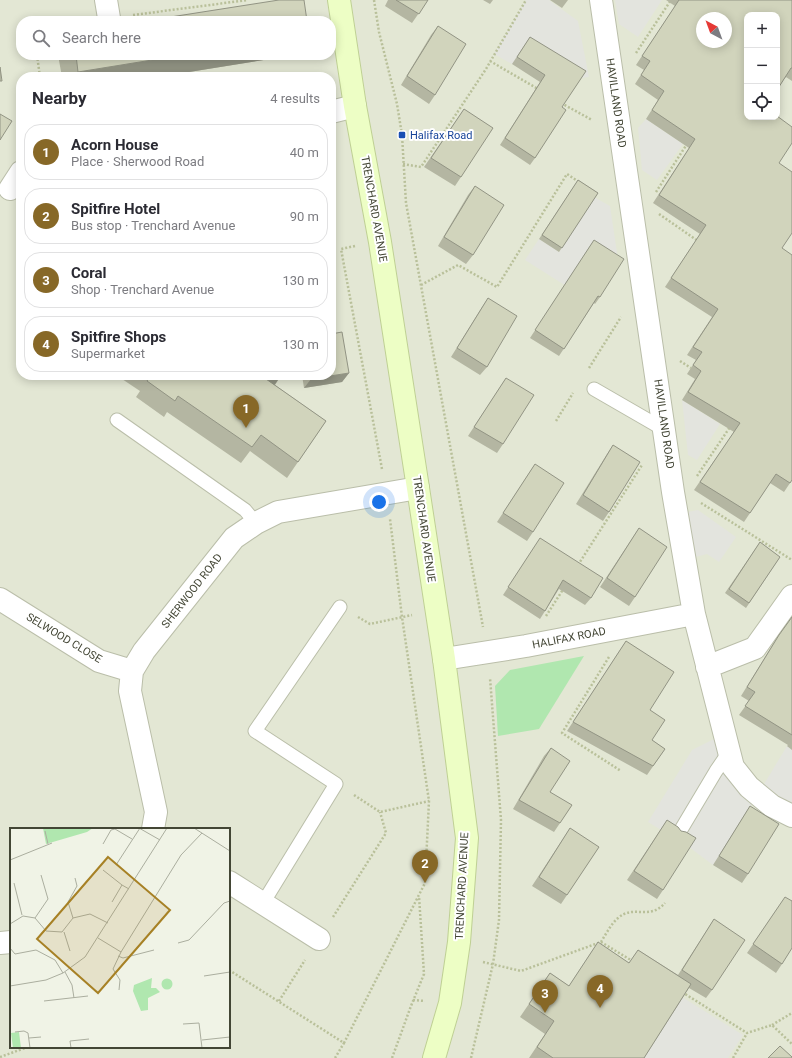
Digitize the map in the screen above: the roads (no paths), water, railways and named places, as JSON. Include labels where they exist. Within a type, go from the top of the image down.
[{"type":"street","name":"TRENCHARD AVENUE","points":[[339,0],[380,242],[418,488],[444,659],[467,838],[457,956],[450,1003],[434,1058]]},
{"type":"street","name":"HAVILLAND ROAD","points":[[600,0],[622,138],[637,215],[643,282],[664,430],[680,492],[694,614],[733,767],[749,787],[772,806],[792,816]]},
{"type":"street","points":[[336,111],[356,106]]},
{"type":"street","name":"SHERWOOD ROAD","points":[[152,828],[156,812],[130,691],[132,671],[144,650],[234,538],[256,523],[278,512],[418,488]]},
{"type":"street","points":[[707,666],[755,648],[792,596]]},
{"type":"street","name":"SELWOOD CLOSE","points":[[0,599],[99,661],[132,671]]},
{"type":"street","name":"HALIFAX ROAD","points":[[444,659],[526,646],[694,614]]},
{"type":"street","points":[[230,883],[319,939]]},
{"type":"street","points":[[0,943],[10,942]]},
{"type":"lane","points":[[594,389],[664,430]]},
{"type":"lane","points":[[117,420],[245,510],[256,523]]},
{"type":"lane","points":[[263,903],[336,784],[255,731],[340,606]]},
{"type":"lane","points":[[679,833],[729,752]]},
{"type":"place","name":"Halifax Road","points":[[402,135]]},
{"type":"place","name":"Acorn House","points":[[246,428]]},
{"type":"place","name":"Spitfire Hotel","points":[[425,883]]},
{"type":"place","name":"Spitfire Shops","points":[[600,1008]]},
{"type":"place","name":"Coral","points":[[545,1013]]}]
